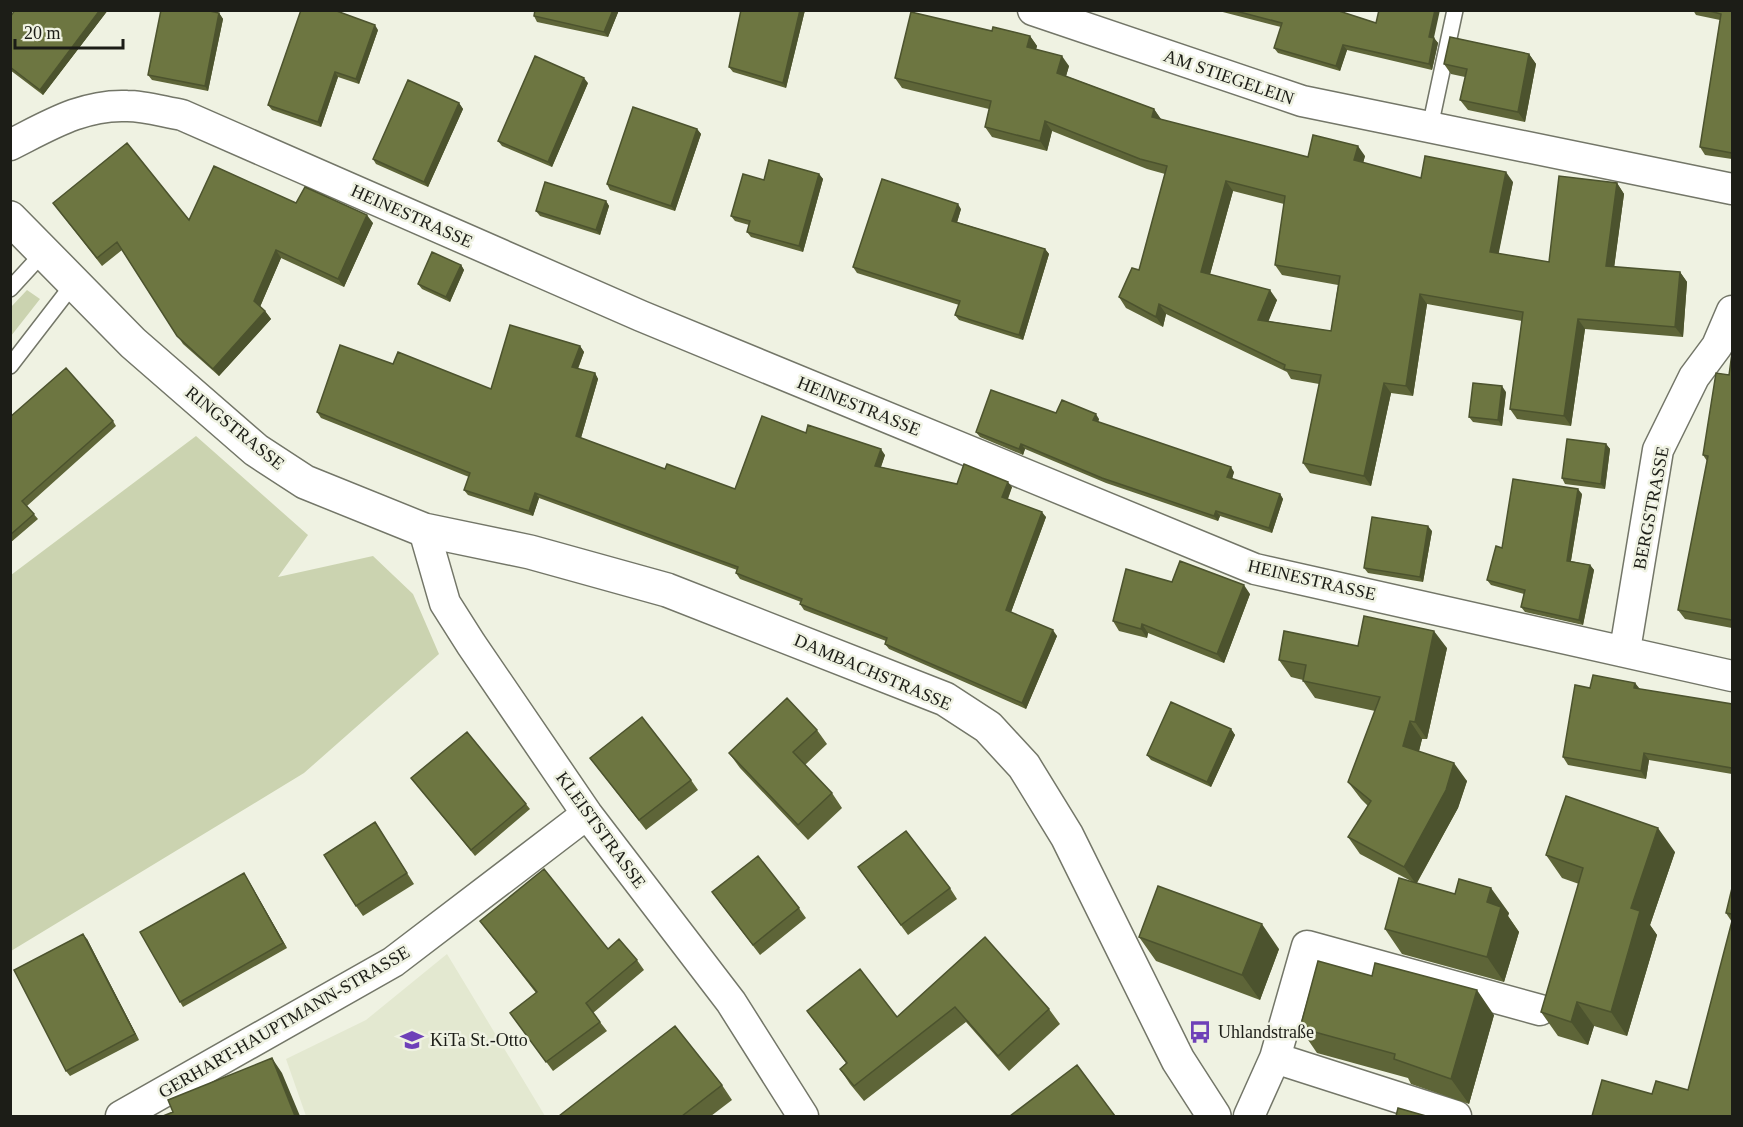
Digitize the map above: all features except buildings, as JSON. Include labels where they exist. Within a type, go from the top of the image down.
[{"type":"street","name":"AM STIEGELEIN","points":[[1033,10],[1302,102],[1732,189]]},
{"type":"street","name":"HEINESTRASSE","points":[[10,145],[63,118],[92,108],[128,106],[182,115],[641,316],[1255,569],[1625,650],[1732,676]]},
{"type":"street","name":"RINGSTRASSE","points":[[10,218],[133,343],[256,450],[305,482],[424,530]]},
{"type":"street","name":"BERGSTRASSE","points":[[1625,650],[1658,450],[1694,377],[1717,346],[1732,311]]},
{"type":"street","name":"KLEISTSTRASSE","points":[[424,530],[445,603],[587,814],[731,1002],[803,1116]]},
{"type":"street","name":"DAMBACHSTRASSE","points":[[424,530],[530,552],[667,590],[945,699],[988,727],[1023,766],[1067,836],[1178,1060],[1214,1116]]},
{"type":"street","name":"GERHART-HAUPTMANN-STRASSE","points":[[121,1116],[393,962],[587,814]]},
{"type":"street","points":[[1249,1116],[1275,1058],[1307,946],[1540,1010]]},
{"type":"street","points":[[1275,1058],[1456,1116]]},
{"type":"lane","points":[[1430,128],[1455,10]]},
{"type":"lane","points":[[10,289],[44,252]]},
{"type":"lane","points":[[10,366],[74,283]]},
{"type":"shaded area","points":[[27,290],[40,299],[11,336],[11,307]]},
{"type":"shaded area","points":[[196,436],[308,535],[278,577],[373,556],[413,594],[439,654],[304,773],[11,951],[11,575]]},
{"type":"shaded area","name":"KiTa St.-Otto","points":[[447,954],[545,1116],[306,1116],[286,1059],[366,1020]]},
{"type":"place","name":"Uhlandstraße","points":[[1200,1032]]},
{"type":"place","name":"KiTa St.-Otto","points":[[412,1040]]}]
